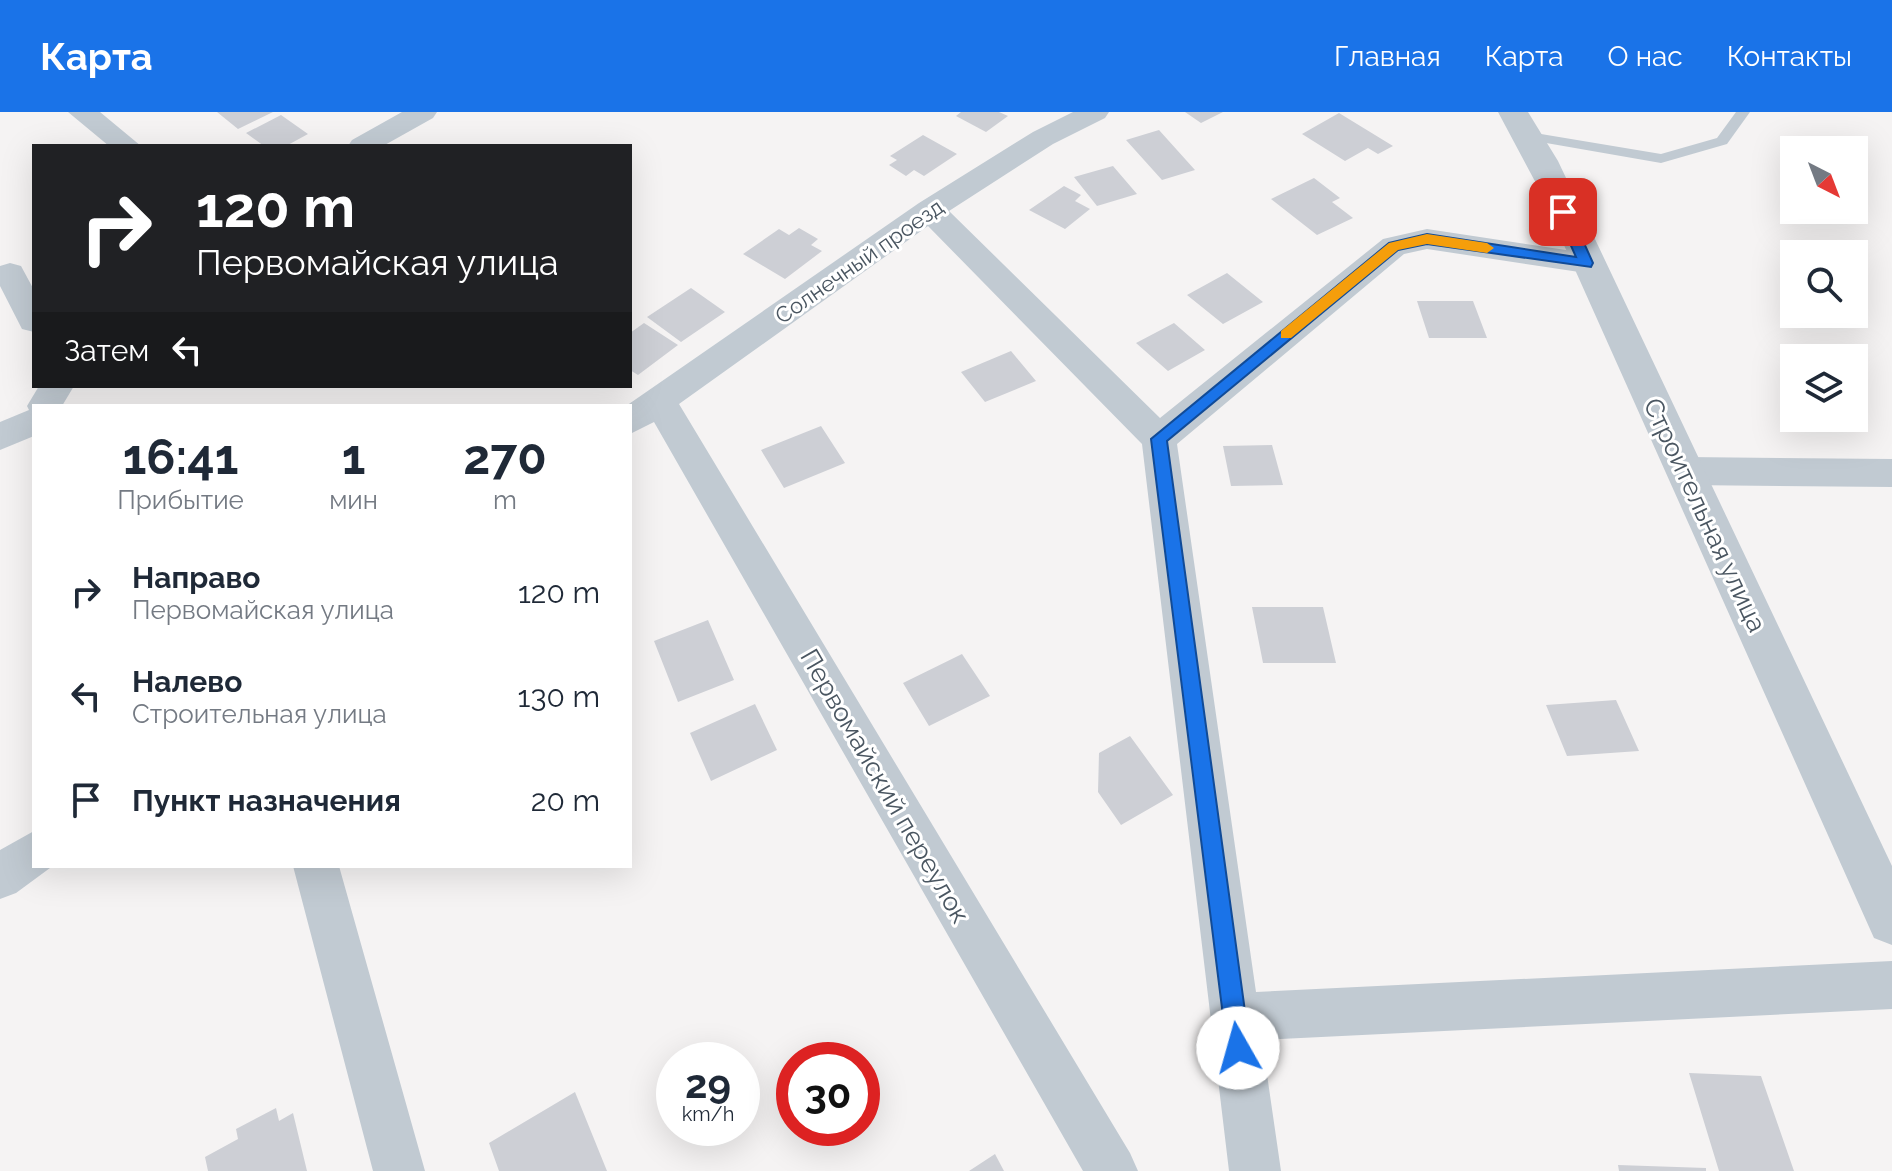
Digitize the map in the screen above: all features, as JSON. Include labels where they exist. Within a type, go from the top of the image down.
[{"type":"street","points":[[82,112],[124,144]]},
{"type":"street","points":[[366,144],[423,112]]},
{"type":"street","name":"Солнечный проезд","points":[[644,411],[930,210],[1043,138],[1095,112]]},
{"type":"street","name":"Строительная улица","points":[[1521,124],[1686,471],[1876,854],[1892,920]]},
{"type":"street","points":[[930,210],[1159,439],[1255,1171]]},
{"type":"street","points":[[1159,439],[1394,246],[1427,239],[1586,263]]},
{"type":"street","points":[[10,274],[32,317]]},
{"type":"street","name":"Первомайский переулок","points":[[644,411],[1112,1171]]},
{"type":"street","points":[[0,437],[32,422]]},
{"type":"street","points":[[1686,471],[1892,473]]},
{"type":"street","points":[[0,877],[32,854]]},
{"type":"street","points":[[317,868],[399,1171]]},
{"type":"street","points":[[1234,1017],[1892,985]]},
{"type":"lane","points":[[1521,124],[1661,159],[1722,141],[1743,112]]},
{"type":"building","points":[[217,112],[273,112],[238,129]]},
{"type":"building","points":[[961,112],[999,112],[1008,116],[986,132],[956,116]]},
{"type":"building","points":[[1185,112],[1223,112],[1201,123]]},
{"type":"building","points":[[1339,113],[1393,146],[1378,154],[1368,148],[1345,161],[1302,134]]},
{"type":"building","points":[[281,115],[308,134],[290,144],[261,144],[246,133]]},
{"type":"building","points":[[1159,130],[1195,170],[1162,180],[1126,140]]},
{"type":"building","points":[[923,135],[957,154],[924,176],[914,170],[906,176],[889,165],[897,160],[890,156]]},
{"type":"building","points":[[1113,166],[1137,194],[1097,206],[1074,177]]},
{"type":"building","points":[[1314,178],[1340,198],[1332,202],[1353,218],[1317,235],[1271,199]]},
{"type":"building","points":[[1064,186],[1081,195],[1075,201],[1090,209],[1065,229],[1029,210]]},
{"type":"building","points":[[799,228],[818,239],[811,245],[822,251],[785,279],[743,254],[779,229],[789,235]]},
{"type":"building","points":[[1227,273],[1263,302],[1223,324],[1187,295]]},
{"type":"building","points":[[691,288],[725,312],[681,342],[647,317]]},
{"type":"building","points":[[1417,301],[1473,301],[1487,338],[1429,338]]},
{"type":"building","points":[[644,323],[678,345],[638,375],[632,371],[632,332]]},
{"type":"building","points":[[1174,323],[1205,350],[1168,371],[1136,343]]},
{"type":"building","points":[[1011,351],[1036,381],[985,402],[961,372]]},
{"type":"building","points":[[821,426],[845,463],[784,488],[761,450]]},
{"type":"building","points":[[1272,445],[1283,485],[1231,486],[1223,446]]},
{"type":"building","points":[[1252,607],[1323,607],[1336,663],[1263,663]]},
{"type":"building","points":[[708,620],[734,680],[678,702],[654,641]]},
{"type":"building","points":[[962,654],[990,696],[929,726],[903,683]]},
{"type":"building","points":[[1616,700],[1639,751],[1567,756],[1546,705]]},
{"type":"building","points":[[755,704],[777,750],[711,781],[690,733]]},
{"type":"building","points":[[1130,736],[1173,795],[1121,825],[1098,792],[1099,753]]},
{"type":"building","points":[[1689,1073],[1761,1076],[1794,1171],[1719,1171]]},
{"type":"building","points":[[575,1092],[607,1171],[499,1171],[489,1143]]},
{"type":"building","points":[[276,1108],[279,1121],[293,1113],[307,1171],[208,1171],[205,1157],[238,1139],[236,1129]]},
{"type":"building","points":[[995,1154],[1004,1171],[969,1171]]},
{"type":"building","points":[[1618,1165],[1706,1168],[1706,1171],[1619,1171]]},
{"type":"slow traffic","points":[[1286,334],[1394,246],[1427,239],[1487,248]]},
{"type":"route","points":[[1238,1048],[1159,439],[1394,246],[1427,239],[1586,263],[1563,212]]}]
